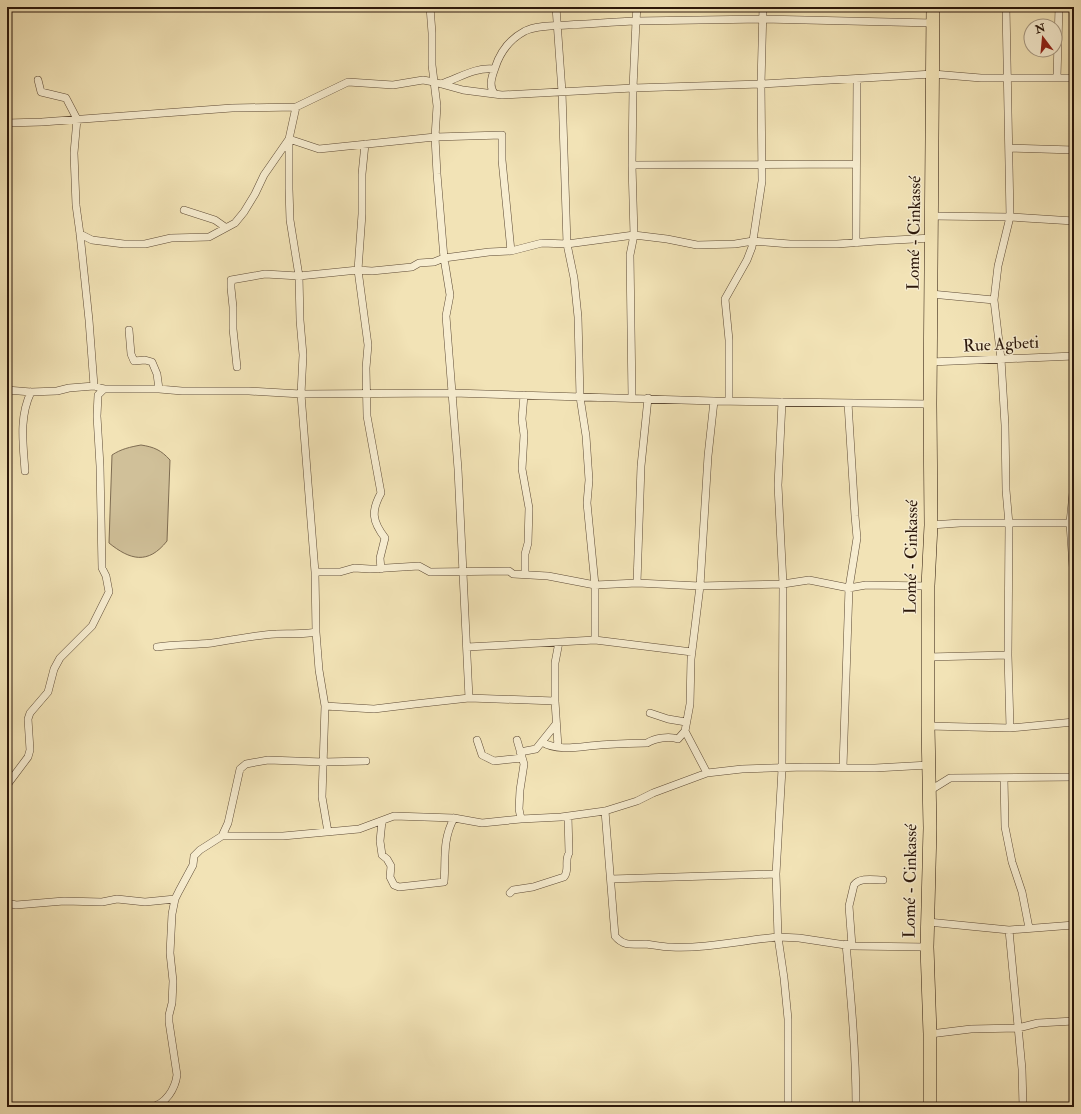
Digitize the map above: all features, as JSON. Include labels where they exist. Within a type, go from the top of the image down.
[{"type":"highway","name":"Lomé - Cinkassé","points":[[930,1107],[930,1034],[927,947],[930,828],[928,586],[931,525],[930,362],[934,7]]},
{"type":"street","points":[[430,7],[432,65],[437,83],[435,137],[444,258],[450,295],[446,316],[453,393],[464,572],[469,698]]},
{"type":"street","points":[[556,7],[562,92],[567,244],[574,278],[578,317],[580,397],[586,436],[589,480],[587,503],[595,585],[595,640]]},
{"type":"street","points":[[632,398],[630,255],[634,235],[632,88],[637,7]]},
{"type":"street","points":[[729,401],[729,340],[725,299],[748,260],[753,241],[762,181],[761,84],[763,7]]},
{"type":"street","points":[[1006,7],[1010,217],[998,266],[994,300],[1001,359],[1005,425],[1006,490],[1009,524],[1008,655],[1010,728]]},
{"type":"street","points":[[1057,77],[1059,7]]},
{"type":"street","points":[[495,94],[492,91],[491,84],[494,69],[501,54],[512,39],[527,30],[557,26],[636,21],[763,19],[933,23]]},
{"type":"street","points":[[437,83],[469,72],[494,69]]},
{"type":"street","points":[[7,123],[171,114],[232,108],[296,107],[348,82],[393,85],[422,80],[463,90],[502,95],[632,88],[761,84],[933,74],[981,78],[1074,78]]},
{"type":"street","points":[[856,243],[857,79]]},
{"type":"street","points":[[38,80],[41,92],[66,98],[77,119],[74,153],[76,204],[89,320],[94,386]]},
{"type":"street","points":[[296,107],[289,139],[290,220],[299,276],[300,320],[303,355],[301,394],[315,572],[316,632],[319,670],[325,706],[322,797],[328,832]]},
{"type":"street","points":[[289,139],[320,149],[435,137],[502,135],[502,160],[511,251]]},
{"type":"street","points":[[80,234],[92,240],[124,244],[145,244],[171,238],[209,237],[235,222],[244,212],[264,176],[289,139]]},
{"type":"street","points":[[365,144],[362,174],[362,214],[358,270],[368,345],[366,368],[368,416],[381,493],[376,502],[374,511],[378,528],[385,538],[380,558],[381,569]]},
{"type":"street","points":[[1009,148],[1074,150]]},
{"type":"street","points":[[632,165],[856,164]]},
{"type":"street","points":[[184,210],[215,220],[225,227]]},
{"type":"street","points":[[932,216],[1010,217],[1074,221]]},
{"type":"street","points":[[237,367],[233,329],[231,280],[265,274],[299,276],[358,270],[372,271],[412,267],[419,263],[434,262],[444,258],[489,252],[511,251],[542,243],[567,244],[634,235],[667,239],[697,245],[735,244],[753,241],[796,244],[838,244],[932,238]]},
{"type":"street","points":[[931,294],[994,300]]},
{"type":"street","points":[[129,330],[131,354],[134,360],[145,360],[152,362],[157,374],[159,389]]},
{"type":"street","name":"Rue Agbeti","points":[[930,362],[1074,356]]},
{"type":"street","points":[[7,390],[31,392],[57,391],[70,388],[94,386],[104,389],[248,391],[301,394],[453,393],[714,401],[930,404]]},
{"type":"street","points":[[7,785],[28,757],[30,750],[28,719],[30,713],[48,692],[54,669],[60,658],[92,626],[109,592],[106,576],[102,568],[100,466],[97,416],[98,395],[104,389]]},
{"type":"street","points":[[25,471],[23,427],[25,405],[31,392]]},
{"type":"street","points":[[524,395],[522,419],[524,435],[522,468],[529,508],[528,544],[525,554],[525,574]]},
{"type":"street","points":[[637,583],[641,466],[648,398]]},
{"type":"street","points":[[542,742],[548,746],[558,747],[647,743],[653,739],[678,738],[685,730],[690,704],[692,652],[700,586],[708,456],[714,401]]},
{"type":"street","points":[[782,402],[778,485],[783,584],[782,768],[776,874],[778,937],[788,1019],[788,1107]]},
{"type":"street","points":[[844,767],[849,588],[857,538],[848,403]]},
{"type":"street","points":[[1074,482],[1072,523],[1074,582]]},
{"type":"street","points":[[931,525],[960,523],[1072,523]]},
{"type":"street","points":[[315,572],[340,572],[354,568],[381,569],[419,566],[430,572],[509,571],[513,574],[548,576],[595,585],[637,583],[700,586],[783,584],[809,580],[849,588],[866,585],[928,586]]},
{"type":"street","points":[[157,647],[174,644],[194,645],[275,634],[305,634],[316,632]]},
{"type":"street","points":[[467,647],[595,640],[692,652]]},
{"type":"street","points":[[558,747],[555,701],[555,663],[559,642]]},
{"type":"street","points":[[928,658],[1008,655]]},
{"type":"street","points":[[325,706],[374,709],[469,698],[555,701]]},
{"type":"street","points":[[650,713],[668,719],[686,722]]},
{"type":"street","points":[[928,726],[1010,728],[1074,722]]},
{"type":"street","points":[[477,740],[482,756],[494,761],[521,755],[536,749],[556,724]]},
{"type":"street","points":[[685,730],[707,773]]},
{"type":"street","points":[[517,740],[524,764],[520,790],[519,809],[521,819]]},
{"type":"street","points":[[222,836],[228,823],[240,769],[246,764],[268,760],[324,762],[366,761]]},
{"type":"street","points":[[151,1107],[156,1106],[168,1096],[176,1084],[177,1075],[168,1022],[172,1003],[173,981],[170,953],[172,914],[179,891],[193,864],[194,856],[200,850],[222,836],[283,836],[359,829],[394,816],[454,818],[482,823],[568,816],[605,811],[637,801],[653,793],[707,773],[742,769],[844,767],[875,768],[929,765]]},
{"type":"street","points":[[929,791],[950,778],[1074,777]]},
{"type":"street","points":[[1004,778],[1005,827],[1012,862],[1022,892],[1029,928]]},
{"type":"street","points":[[605,811],[615,936],[620,942],[671,947],[707,946],[778,937],[798,938],[849,945],[927,947]]},
{"type":"street","points":[[510,893],[513,890],[533,887],[564,877],[566,874],[567,857],[569,854],[568,816]]},
{"type":"street","points":[[382,821],[380,842],[382,855],[387,859],[391,866],[390,877],[394,885],[399,887],[444,882],[445,845],[448,830],[454,818]]},
{"type":"street","points":[[611,879],[776,874]]},
{"type":"street","points":[[856,1107],[856,1075],[849,945],[849,906],[856,882],[864,880],[883,880]]},
{"type":"street","points":[[7,903],[28,905],[64,901],[102,902],[117,899],[145,902],[176,899]]},
{"type":"street","points":[[928,922],[1008,930],[1074,926]]},
{"type":"street","points":[[1008,930],[1022,1069],[1023,1107]]},
{"type":"street","points":[[930,1034],[971,1029],[1018,1028],[1038,1023],[1074,1021]]},
{"type":"shaded area","points":[[141,445],[157,450],[170,460],[167,541],[160,549],[146,557],[132,556],[124,553],[109,543],[112,455],[126,448]]}]
